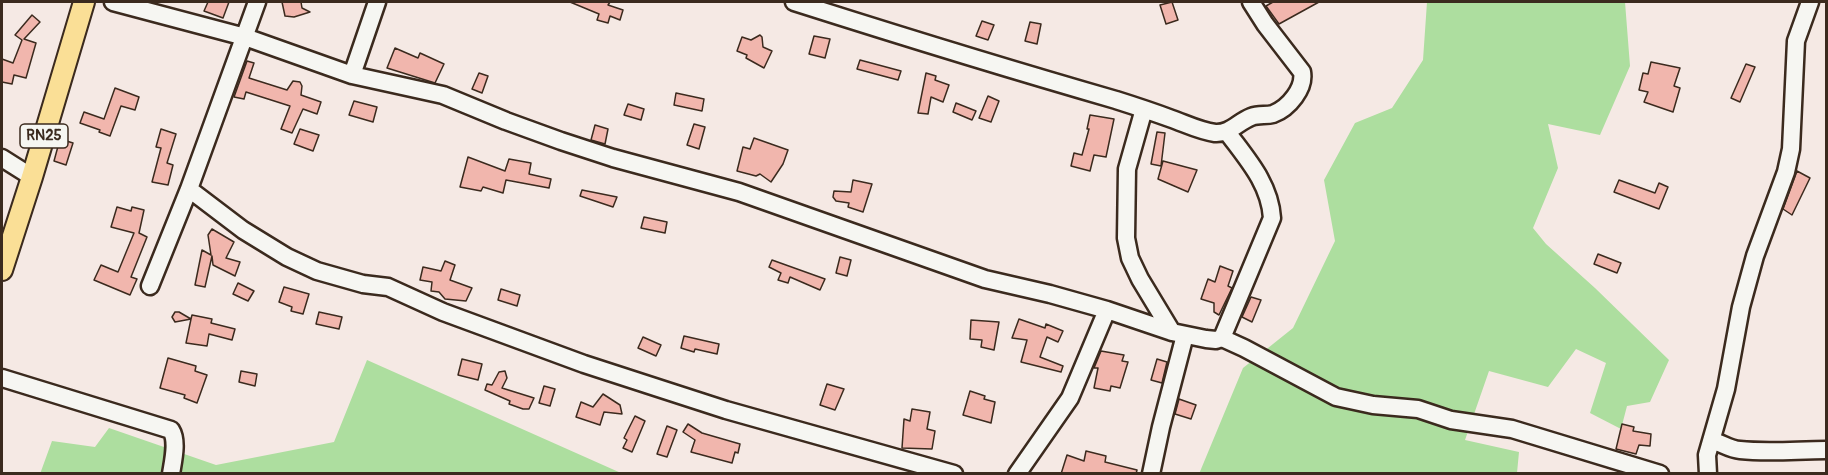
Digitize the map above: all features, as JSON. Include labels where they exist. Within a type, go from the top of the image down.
[{"type":"main road","name":"RN25","points":[[2,270],[84,2]]},
{"type":"street","points":[[112,2],[245,37],[352,75],[443,95],[571,144],[613,158],[739,192],[985,279],[1107,310],[1179,334],[1216,340],[1222,338],[1336,397],[1372,405],[1418,409],[1451,420],[1512,429],[1660,474]]},
{"type":"street","points":[[150,286],[189,189],[257,2]]},
{"type":"street","points":[[352,75],[377,2]]},
{"type":"street","points":[[794,2],[963,57],[1144,109],[1206,132],[1227,132],[1250,117],[1259,114],[1271,115],[1279,111],[1302,87],[1304,80],[1302,72],[1264,24],[1251,2]]},
{"type":"street","points":[[1708,474],[1707,455],[1713,441],[1726,389],[1741,307],[1755,256],[1786,172],[1791,149],[1796,40],[1809,2]]},
{"type":"street","points":[[1144,109],[1127,169],[1126,238],[1130,258],[1140,279],[1179,334],[1151,474]]},
{"type":"street","points":[[1222,338],[1272,218],[1271,204],[1259,176],[1227,132]]},
{"type":"street","points":[[2,158],[32,177]]},
{"type":"street","points":[[189,189],[243,230],[287,257],[317,271],[363,284],[388,287],[442,312],[584,364],[658,388],[954,474]]},
{"type":"street","points":[[1017,474],[1070,398],[1107,310]]},
{"type":"street","points":[[2,378],[171,430],[175,441],[171,474]]},
{"type":"street","points":[[1713,441],[1736,450],[1791,452],[1827,450]]},
{"type":"green space","points":[[1427,2],[1625,2],[1630,66],[1600,135],[1548,124],[1558,168],[1533,228],[1546,244],[1669,360],[1650,402],[1627,406],[1621,429],[1590,413],[1606,363],[1576,349],[1548,387],[1489,371],[1465,440],[1519,452],[1517,473],[1199,474],[1243,368],[1293,328],[1335,241],[1324,180],[1355,123],[1392,108],[1423,60]]},
{"type":"green space","points":[[367,360],[621,473],[40,474],[52,441],[95,447],[109,428],[216,465],[334,442]]},
{"type":"building","points":[[208,2],[229,2],[223,18],[204,11]]},
{"type":"building","points":[[282,2],[301,2],[302,8],[310,12],[294,17],[285,16]]},
{"type":"building","points":[[570,2],[610,2],[608,5],[623,10],[620,20],[610,16],[608,23],[597,20],[599,14]]},
{"type":"building","points":[[1172,2],[1178,20],[1166,24],[1160,5]]},
{"type":"building","points":[[1273,2],[1319,2],[1279,24],[1266,6]]},
{"type":"building","points":[[32,15],[40,22],[24,39],[36,43],[26,78],[14,75],[12,84],[2,82],[2,59],[13,63],[22,40],[15,35]]},
{"type":"building","points":[[982,21],[994,25],[988,40],[976,36]]},
{"type":"building","points":[[1030,22],[1041,24],[1037,44],[1025,41]]},
{"type":"building","points":[[760,35],[763,47],[772,51],[764,68],[746,58],[747,55],[737,51],[742,37],[751,40]]},
{"type":"building","points":[[814,36],[830,39],[825,58],[809,54]]},
{"type":"building","points":[[395,48],[418,58],[420,53],[444,64],[435,83],[387,68]]},
{"type":"building","points":[[860,60],[901,71],[898,80],[857,69]]},
{"type":"building","points":[[247,61],[254,63],[249,78],[287,90],[293,81],[300,82],[301,95],[321,102],[317,114],[303,109],[292,133],[281,129],[290,106],[246,92],[244,99],[234,97]]},
{"type":"building","points":[[1651,62],[1680,68],[1674,86],[1680,88],[1673,112],[1644,102],[1648,92],[1639,90],[1643,73],[1648,74]]},
{"type":"building","points":[[1746,64],[1755,67],[1740,102],[1731,98]]},
{"type":"building","points":[[479,73],[488,76],[482,93],[472,89]]},
{"type":"building","points":[[926,73],[936,76],[935,80],[949,85],[943,102],[931,97],[928,114],[918,113]]},
{"type":"building","points":[[115,88],[139,97],[135,110],[121,106],[110,136],[80,123],[84,112],[104,119]]},
{"type":"building","points":[[676,93],[704,99],[702,111],[674,105]]},
{"type":"building","points":[[988,96],[999,101],[991,122],[979,118]]},
{"type":"building","points":[[354,101],[377,107],[373,122],[349,115]]},
{"type":"building","points":[[956,103],[976,111],[972,120],[953,112]]},
{"type":"building","points":[[628,104],[644,109],[641,120],[624,115]]},
{"type":"building","points":[[1090,115],[1114,119],[1106,157],[1094,155],[1090,171],[1071,166],[1074,153],[1082,155]]},
{"type":"building","points":[[694,124],[705,127],[699,149],[687,145]]},
{"type":"building","points":[[595,125],[608,129],[605,144],[591,140]]},
{"type":"building","points":[[161,129],[176,134],[167,163],[173,165],[168,185],[152,182],[161,148],[156,147]]},
{"type":"building","points":[[300,129],[319,135],[313,151],[294,144]]},
{"type":"building","points":[[1157,132],[1165,133],[1161,166],[1151,164]]},
{"type":"building","points":[[754,138],[788,150],[783,164],[771,182],[760,174],[756,176],[737,171],[743,147],[750,149]]},
{"type":"building","points":[[60,139],[73,143],[66,165],[54,161]]},
{"type":"building","points":[[468,157],[505,171],[509,159],[531,163],[529,174],[551,179],[549,188],[506,180],[503,193],[483,187],[481,191],[460,187]]},
{"type":"building","points":[[1163,161],[1197,170],[1188,192],[1158,179]]},
{"type":"building","points":[[1797,171],[1810,178],[1792,215],[1783,209]]},
{"type":"building","points":[[853,180],[872,184],[863,212],[848,207],[849,203],[836,201],[833,197],[834,191],[851,192]]},
{"type":"building","points":[[1619,180],[1655,193],[1659,183],[1668,187],[1659,209],[1614,192]]},
{"type":"building","points":[[582,190],[617,197],[613,207],[580,196]]},
{"type":"building","points":[[117,207],[131,211],[132,207],[144,210],[139,233],[147,237],[131,277],[137,279],[130,295],[94,280],[101,265],[118,272],[134,233],[111,227]]},
{"type":"building","points":[[644,217],[667,222],[665,233],[641,228]]},
{"type":"building","points":[[212,229],[234,242],[226,258],[240,262],[235,276],[213,265],[212,256],[205,287],[195,285],[202,250],[211,255],[208,235]]},
{"type":"building","points":[[1598,254],[1621,263],[1617,273],[1594,264]]},
{"type":"building","points":[[840,257],[851,260],[847,276],[836,273]]},
{"type":"building","points":[[772,260],[825,279],[820,290],[790,277],[788,283],[778,280],[781,273],[769,267]]},
{"type":"building","points":[[445,261],[455,265],[450,280],[472,288],[466,301],[445,299],[439,292],[431,291],[432,282],[420,280],[423,267],[441,271]]},
{"type":"building","points":[[1220,266],[1233,271],[1228,286],[1232,288],[1219,315],[1214,312],[1214,303],[1201,299],[1208,279],[1215,282]]},
{"type":"building","points":[[238,283],[254,291],[248,301],[233,294]]},
{"type":"building","points":[[284,287],[309,294],[303,314],[291,311],[292,307],[279,302]]},
{"type":"building","points":[[501,289],[520,295],[517,306],[498,300]]},
{"type":"building","points":[[1251,297],[1261,300],[1252,322],[1242,317]]},
{"type":"building","points":[[175,312],[191,319],[175,322],[172,317]]},
{"type":"building","points":[[319,312],[342,317],[339,329],[316,324]]},
{"type":"building","points":[[192,315],[212,319],[211,323],[235,329],[232,340],[209,334],[207,346],[186,343]]},
{"type":"building","points":[[1019,319],[1045,328],[1046,324],[1063,331],[1058,342],[1047,337],[1040,357],[1063,366],[1061,372],[1021,362],[1027,340],[1012,338]]},
{"type":"building","points":[[971,320],[999,322],[994,350],[981,347],[982,340],[970,339]]},
{"type":"building","points":[[684,336],[719,344],[717,354],[695,349],[694,352],[681,348]]},
{"type":"building","points":[[643,337],[661,345],[656,356],[638,348]]},
{"type":"building","points":[[1101,351],[1124,355],[1122,361],[1128,362],[1120,388],[1111,386],[1110,391],[1094,388],[1098,368],[1094,368]]},
{"type":"building","points":[[168,358],[196,366],[195,371],[207,375],[197,403],[184,398],[185,395],[160,388]]},
{"type":"building","points":[[462,359],[482,364],[478,380],[458,375]]},
{"type":"building","points":[[1157,359],[1167,362],[1162,383],[1151,380]]},
{"type":"building","points":[[241,371],[257,374],[255,386],[239,382]]},
{"type":"building","points":[[505,371],[507,378],[502,388],[534,398],[529,409],[509,404],[510,401],[485,390],[487,384],[492,385],[499,372]]},
{"type":"building","points":[[827,384],[844,389],[835,410],[820,405]]},
{"type":"building","points":[[544,386],[555,389],[550,406],[539,403]]},
{"type":"building","points":[[970,391],[995,402],[991,423],[963,415]]},
{"type":"building","points":[[603,394],[620,405],[622,414],[604,412],[600,425],[576,417],[581,402],[593,407]]},
{"type":"building","points":[[1179,399],[1196,405],[1191,419],[1175,414]]},
{"type":"building","points":[[912,409],[930,412],[927,429],[935,431],[932,449],[902,448],[904,419],[910,421]]},
{"type":"building","points":[[635,416],[645,421],[632,452],[623,448],[627,440],[624,438]]},
{"type":"building","points":[[688,424],[702,433],[740,444],[732,463],[691,452],[695,440],[683,432]]},
{"type":"building","points":[[1622,424],[1634,427],[1633,431],[1651,434],[1650,446],[1639,445],[1636,454],[1616,449]]},
{"type":"building","points":[[667,426],[677,430],[667,457],[657,454]]},
{"type":"building","points":[[1086,451],[1106,456],[1105,462],[1137,470],[1136,474],[1061,474],[1067,455],[1084,461]]}]
